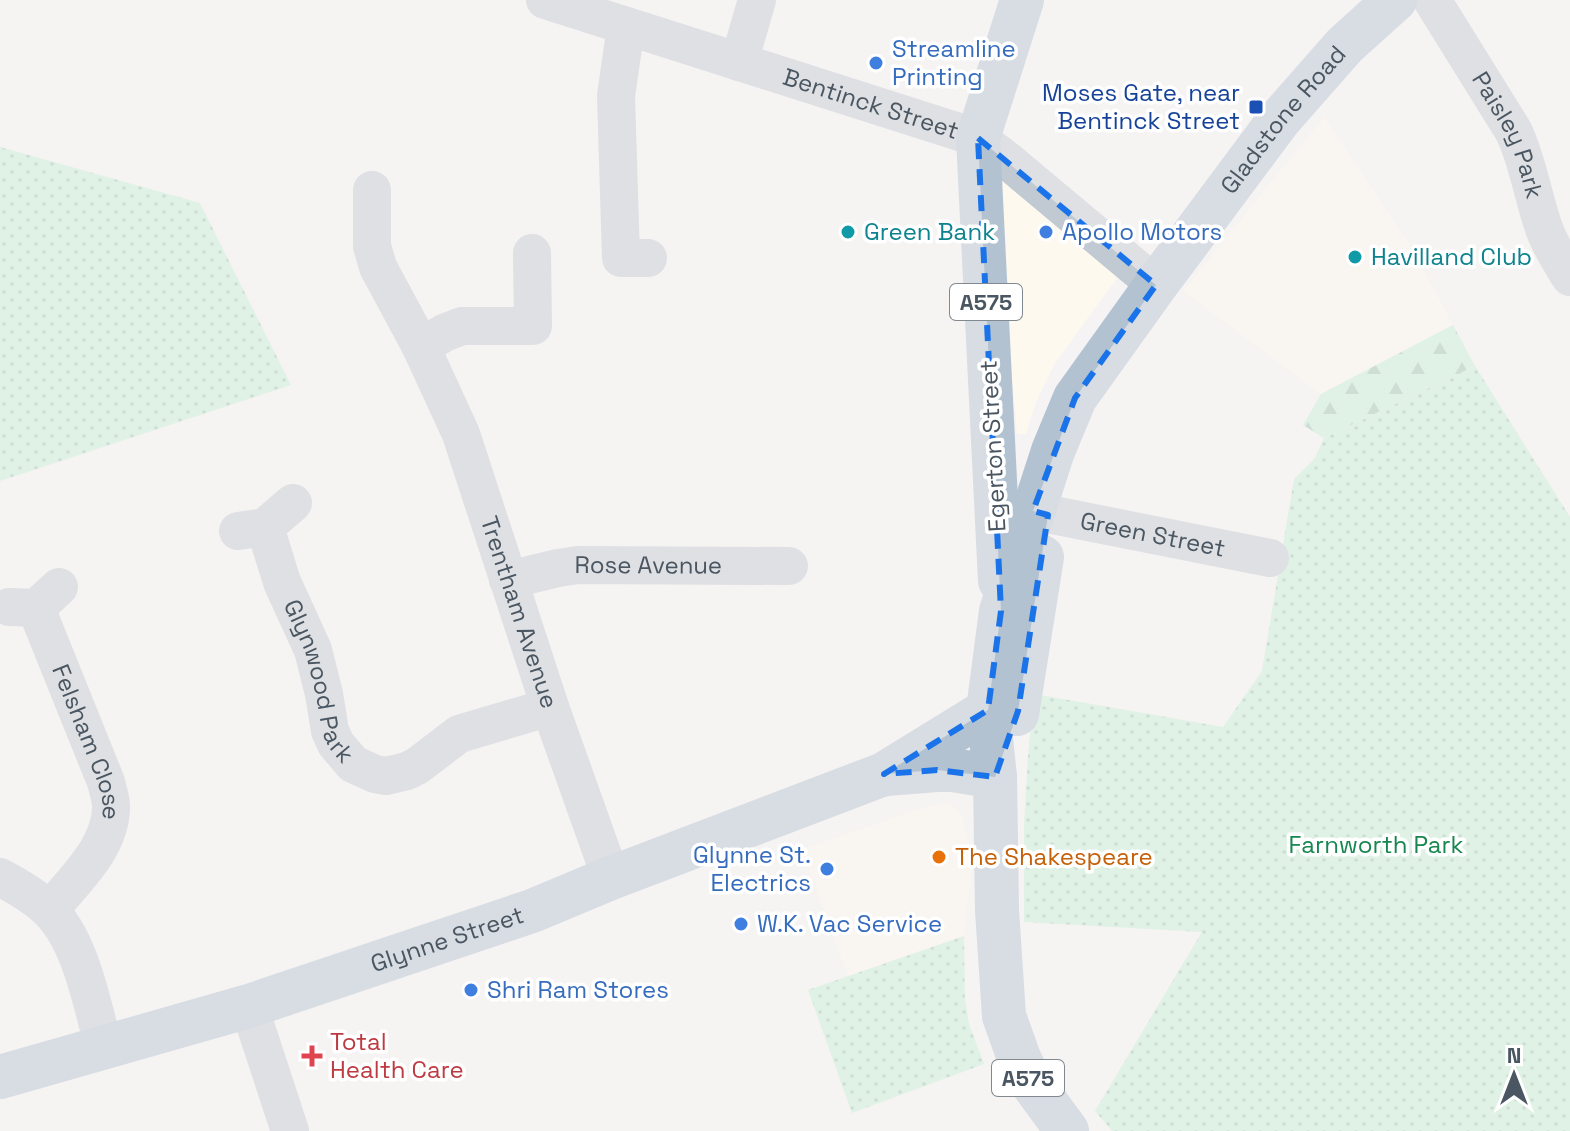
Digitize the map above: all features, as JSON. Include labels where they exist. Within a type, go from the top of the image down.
[{"type":"main road","name":"Egerton Street","points":[[1001,611],[978,138],[1022,0]]},
{"type":"main road","name":"Gladstone Road","points":[[995,777],[1018,711],[1041,513],[1053,451],[1075,398],[1279,120],[1345,45],[1395,0]]},
{"type":"main road","name":"Gladstone Road","points":[[1001,611],[1041,513]]},
{"type":"main road","name":"A575","points":[[1001,611],[988,710],[995,777],[997,910],[1004,1016],[1029,1079],[1067,1131]]},
{"type":"main road","name":"Glynne Street","points":[[0,1077],[249,1006],[532,911],[884,774],[988,710]]},
{"type":"main road","name":"Glynne Street","points":[[884,774],[953,770],[995,777]]},
{"type":"street","name":"Bentinck Street","points":[[545,0],[978,138],[1156,285]]},
{"type":"street","points":[[739,62],[757,0]]},
{"type":"street","name":"Paisley Park","points":[[1432,0],[1514,132],[1549,241],[1570,277]]},
{"type":"street","points":[[626,26],[616,96],[621,258],[648,258]]},
{"type":"street","name":"Trentham Avenue","points":[[372,190],[372,246],[378,267],[421,347],[461,434],[550,707],[611,878]]},
{"type":"street","points":[[421,347],[462,326],[533,326],[532,253]]},
{"type":"street","name":"Green Street","points":[[1041,513],[1270,558]]},
{"type":"street","name":"Glynwood Park","points":[[265,520],[282,582],[313,650],[330,731],[336,744],[353,764],[386,776],[407,771],[459,734],[550,707]]},
{"type":"street","name":"Rose Avenue","points":[[508,580],[578,565],[789,566]]},
{"type":"street","name":"Felsham Close","points":[[35,600],[106,782],[111,807],[108,830],[97,852],[50,910]]},
{"type":"street","points":[[0,877],[50,910],[71,942],[104,1048]]},
{"type":"street","points":[[249,1006],[290,1131]]},
{"type":"highlighted area","points":[[978,138],[1156,285],[1075,398],[1033,511],[1048,515],[1018,711],[995,777],[937,770],[884,774],[988,710],[1001,611]]},
{"type":"shaded area","points":[[1324,117],[1413,250],[1453,325],[1321,394],[1183,291]]},
{"type":"shaded area","points":[[994,176],[1019,189],[1125,267],[1055,363],[1036,402],[1026,434],[1017,434]]},
{"type":"shaded area","points":[[950,803],[962,816],[972,867],[964,936],[848,977],[802,849],[932,805]]},
{"type":"green space","points":[[0,147],[200,203],[291,385],[0,481]]},
{"type":"green space","points":[[1453,325],[1475,366],[1324,438],[1303,425],[1321,394]]},
{"type":"green space","name":"Farnworth Park","points":[[1475,366],[1570,517],[1570,1131],[1112,1131],[1095,1111],[1202,932],[1024,922],[1024,826],[1034,694],[1223,727],[1262,671],[1294,479],[1315,458],[1324,438]]},
{"type":"green space","points":[[964,936],[965,999],[969,1024],[984,1064],[852,1113],[808,990]]},
{"type":"place","name":"Streamline Printing","points":[[876,63]]},
{"type":"place","name":"Moses Gate, near Bentinck Street","points":[[1256,107]]},
{"type":"place","name":"Green Bank","points":[[848,232]]},
{"type":"place","name":"Apollo Motors","points":[[1046,232]]},
{"type":"place","name":"Havilland Club","points":[[1355,257]]},
{"type":"place","name":"The Shakespeare","points":[[939,857]]},
{"type":"place","name":"Glynne St. Electrics","points":[[827,869]]},
{"type":"place","name":"W.K. Vac Service","points":[[741,924]]},
{"type":"place","name":"Shri Ram Stores","points":[[471,990]]},
{"type":"place","name":"Total Health Care","points":[[312,1056]]}]
